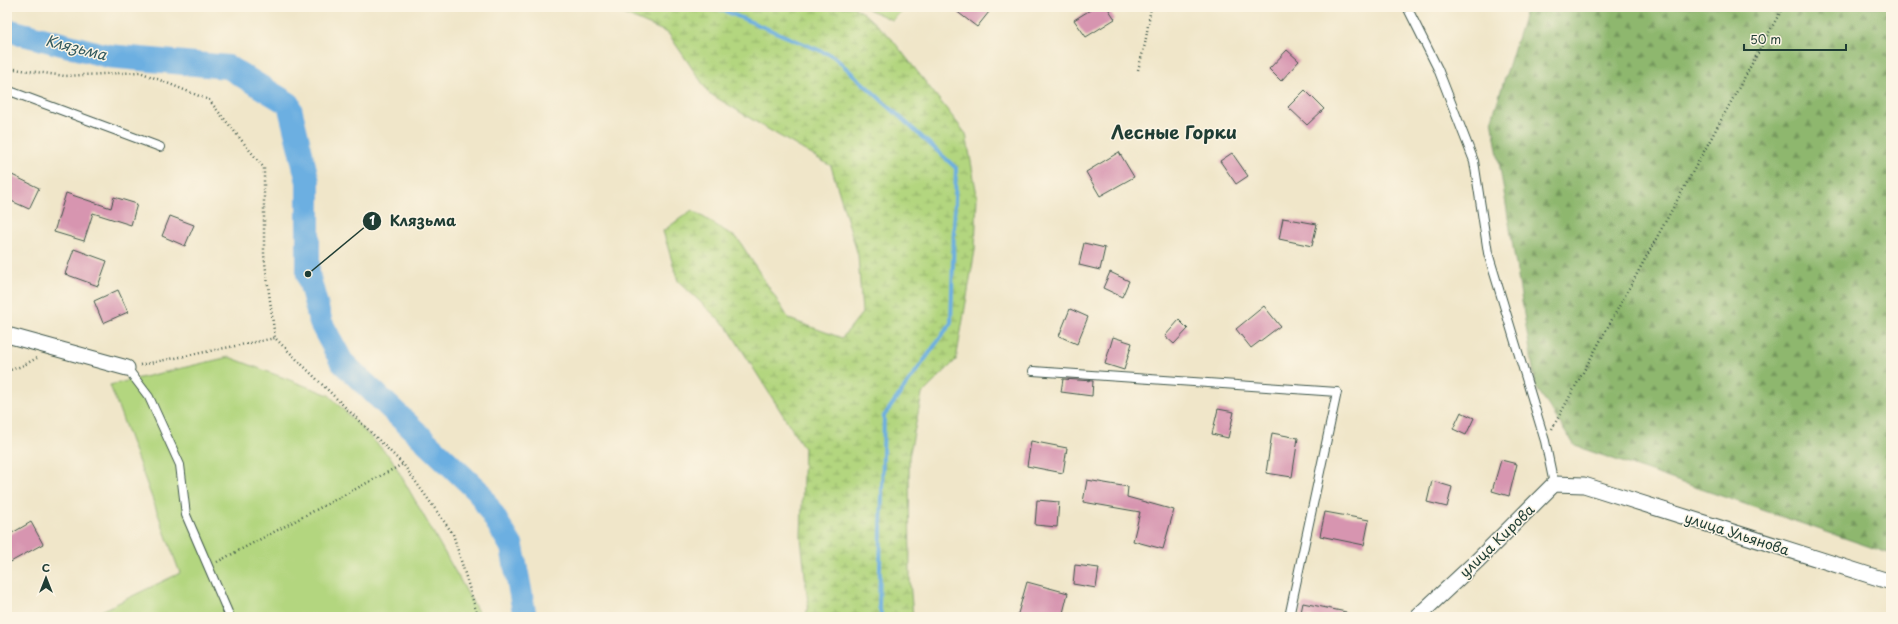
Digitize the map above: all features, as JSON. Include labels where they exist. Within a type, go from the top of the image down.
[{"type":"street","points":[[7,335],[127,368]]},
{"type":"street","name":"улица Ульянова","points":[[1554,484],[1584,485],[1891,582]]},
{"type":"street","name":"улица Кирова","points":[[1417,617],[1478,560],[1554,484]]},
{"type":"lane","points":[[1407,7],[1438,70],[1474,161],[1488,253],[1545,441],[1554,484]]},
{"type":"lane","points":[[7,90],[160,147]]},
{"type":"lane","points":[[127,368],[149,397],[180,465],[186,515],[230,617]]},
{"type":"lane","points":[[1032,371],[1337,392],[1289,617]]},
{"type":"path","points":[[1138,70],[1145,44],[1151,7]]},
{"type":"path","points":[[1545,441],[1783,7]]},
{"type":"path","points":[[7,68],[65,76],[140,72],[209,100],[264,168],[264,255],[275,338],[403,464],[452,534],[478,617]]},
{"type":"path","points":[[127,368],[275,338]]},
{"type":"path","points":[[7,371],[22,366],[42,355]]},
{"type":"path","points":[[208,567],[403,464]]},
{"type":"green space","points":[[607,7],[854,7],[862,12],[891,38],[966,134],[977,195],[975,250],[956,360],[922,394],[909,457],[910,581],[913,617],[806,617],[808,603],[801,538],[804,448],[728,328],[678,281],[663,231],[692,210],[738,239],[789,319],[842,338],[862,313],[858,255],[831,166],[709,93],[668,33]]},
{"type":"green space","points":[[864,7],[906,7],[892,20]]},
{"type":"green space","points":[[1527,7],[1891,7],[1891,554],[1575,446],[1536,387],[1492,119]]},
{"type":"green space","points":[[229,357],[329,395],[391,458],[481,617],[89,617],[180,573],[110,385]]},
{"type":"building","points":[[951,7],[993,7],[977,27]]},
{"type":"building","points":[[1095,7],[1107,7],[1115,19],[1086,37],[1074,20]]},
{"type":"building","points":[[1287,50],[1299,61],[1281,81],[1269,69]]},
{"type":"building","points":[[1305,90],[1324,109],[1307,125],[1288,107]]},
{"type":"building","points":[[1119,152],[1134,177],[1100,196],[1086,172]]},
{"type":"building","points":[[1232,153],[1248,176],[1236,184],[1220,161]]},
{"type":"building","points":[[10,174],[39,188],[29,209],[7,199],[7,181]]},
{"type":"building","points":[[66,193],[111,208],[114,197],[137,204],[131,225],[93,213],[84,241],[54,232]]},
{"type":"building","points":[[170,216],[194,225],[185,246],[162,236]]},
{"type":"building","points":[[1283,218],[1317,224],[1312,246],[1279,239]]},
{"type":"building","points":[[1084,243],[1105,248],[1100,270],[1079,265]]},
{"type":"building","points":[[74,249],[107,261],[98,286],[65,274]]},
{"type":"building","points":[[1110,272],[1129,281],[1122,297],[1103,288]]},
{"type":"building","points":[[118,290],[128,312],[103,323],[94,301]]},
{"type":"building","points":[[1264,306],[1280,326],[1251,348],[1236,329]]},
{"type":"building","points":[[1070,309],[1088,317],[1077,344],[1059,336]]},
{"type":"building","points":[[1179,320],[1188,329],[1174,344],[1165,336]]},
{"type":"building","points":[[1113,337],[1132,343],[1124,370],[1105,364]]},
{"type":"building","points":[[1063,379],[1093,381],[1092,396],[1061,392]]},
{"type":"building","points":[[1218,409],[1234,412],[1228,438],[1212,434]]},
{"type":"building","points":[[1461,412],[1474,418],[1466,435],[1453,429]]},
{"type":"building","points":[[1272,433],[1298,438],[1292,477],[1266,473]]},
{"type":"building","points":[[1031,441],[1067,448],[1063,473],[1027,466]]},
{"type":"building","points":[[1501,460],[1517,464],[1509,496],[1492,491]]},
{"type":"building","points":[[1087,480],[1128,487],[1127,497],[1174,510],[1163,549],[1133,541],[1140,512],[1083,502]]},
{"type":"building","points":[[1432,481],[1452,487],[1447,507],[1427,502]]},
{"type":"building","points":[[1037,500],[1059,502],[1057,527],[1035,525]]},
{"type":"building","points":[[1325,512],[1369,520],[1364,545],[1320,536]]},
{"type":"building","points":[[31,522],[43,544],[7,564],[7,536]]},
{"type":"building","points":[[1075,565],[1099,568],[1096,588],[1073,584]]},
{"type":"building","points":[[1027,582],[1068,593],[1062,617],[1017,617]]},
{"type":"building","points":[[1303,603],[1346,612],[1346,617],[1300,617]]},
{"type":"waterway","points":[[715,7],[833,56],[956,168],[951,323],[884,416],[879,606],[882,617]]},
{"type":"waterway","name":"Клязьма","points":[[7,30],[108,56],[228,67],[289,104],[308,182],[308,274],[321,323],[342,362],[479,492],[512,547],[525,617]]},
{"type":"place","name":"Клязьма","points":[[308,274]]},
{"type":"district","name":"Лесные Горки","points":[[1174,133]]}]
